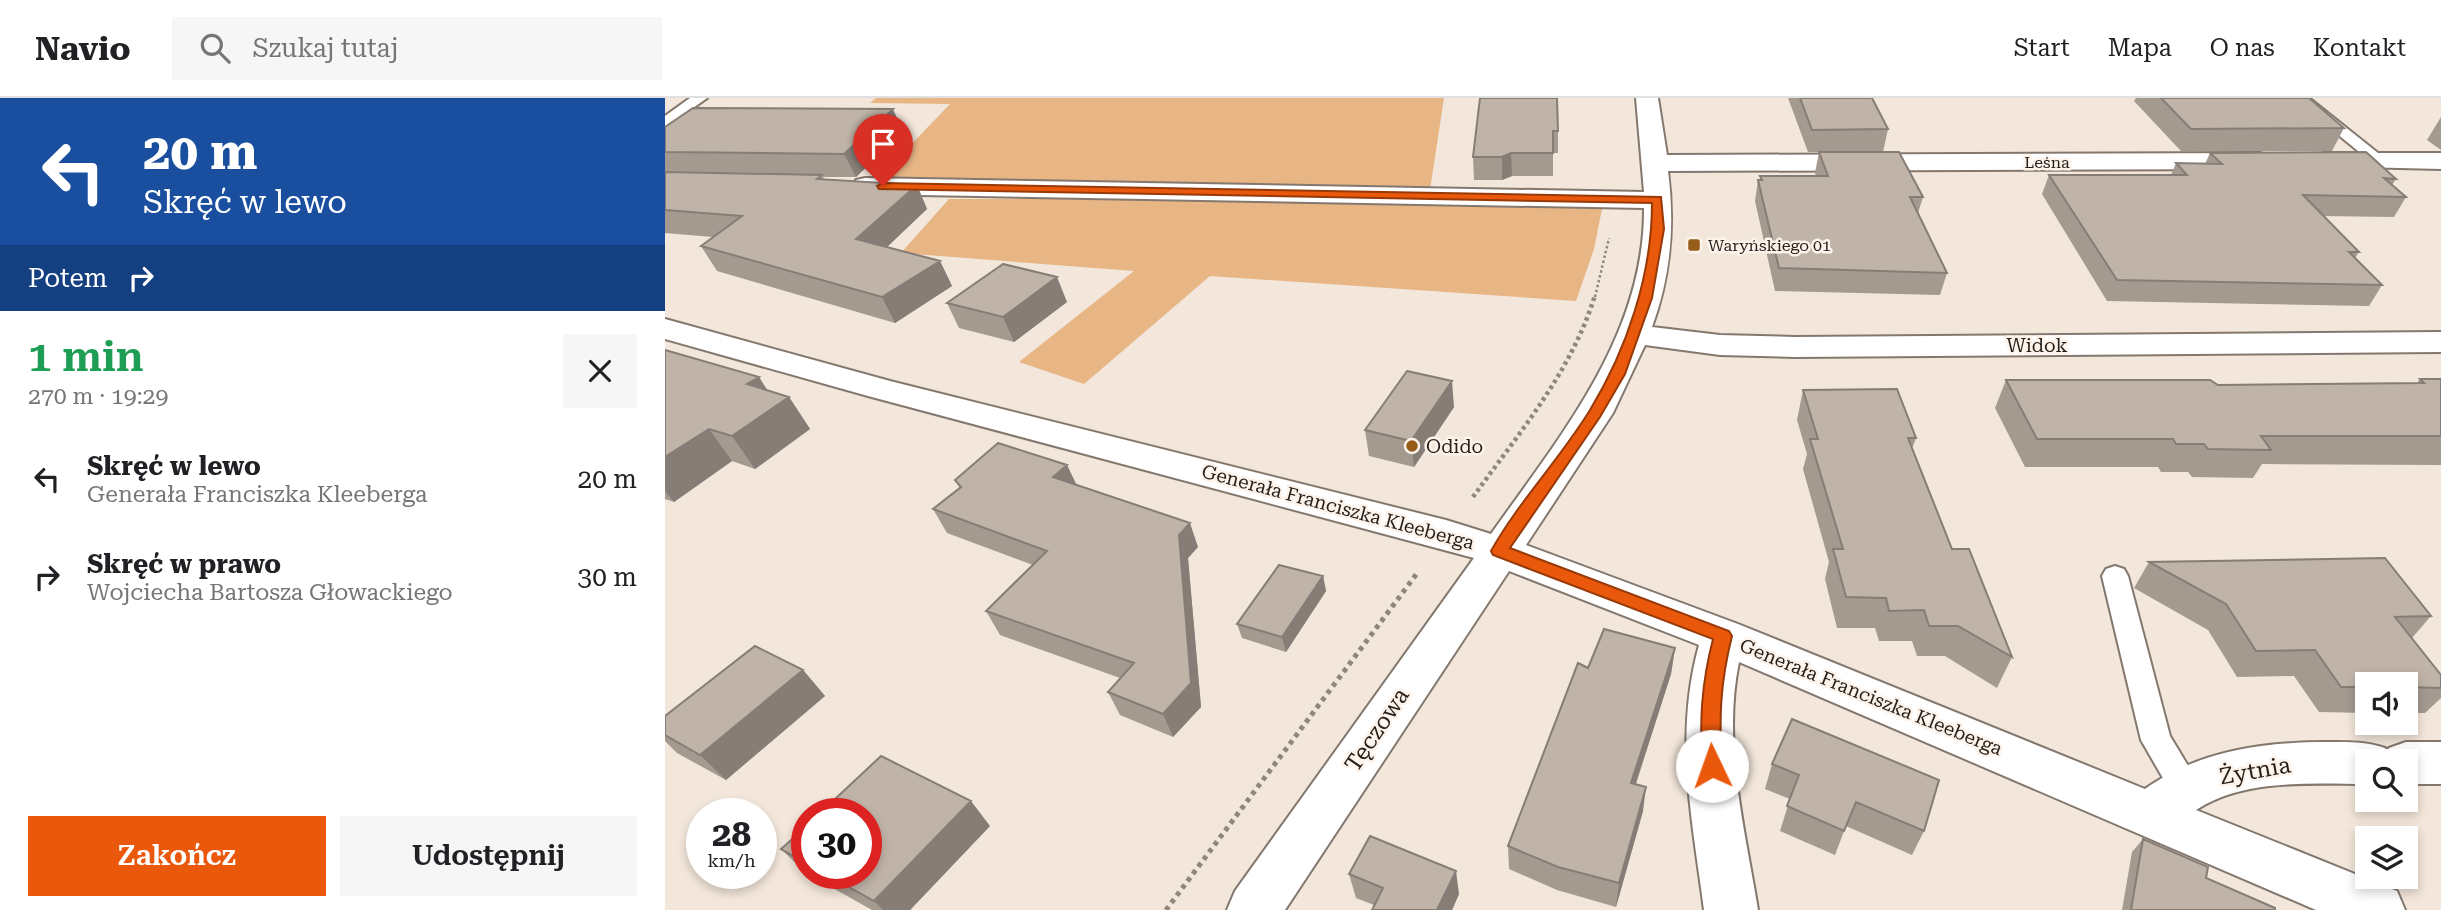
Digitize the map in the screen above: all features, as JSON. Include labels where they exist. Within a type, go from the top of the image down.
[{"type":"street","name":"Tęczowa","points":[[1254,910],[1595,413],[1618,374],[1646,298],[1658,229],[1647,98]]},
{"type":"street","name":"Leśna","points":[[1654,163],[2441,161]]},
{"type":"street","points":[[842,186],[1657,200]]},
{"type":"street","name":"Generała Franciszka Kleeberga","points":[[665,329],[880,389],[1446,534],[1499,551],[2169,801],[2378,910]]},
{"type":"street","name":"Widok","points":[[1634,334],[1720,345],[1795,346],[2441,342]]},
{"type":"street","points":[[1723,636],[1713,676],[1709,710],[1712,766],[1731,910]]},
{"type":"street","name":"Żytnia","points":[[2169,801],[2215,777],[2277,763],[2355,763]]},
{"type":"street","points":[[2418,763],[2441,763]]},
{"type":"lane","points":[[665,123],[700,98]]},
{"type":"lane","points":[[2300,98],[2380,161]]},
{"type":"lane","points":[[2115,576],[2169,801]]},
{"type":"shaded area","points":[[876,98],[1444,98],[1430,190],[1055,184],[880,177],[950,104],[870,103]]},
{"type":"shaded area","points":[[949,199],[1245,199],[1602,209],[1594,249],[1576,301],[1210,276],[1084,384],[1019,362],[1134,271],[901,253]]},
{"type":"building","points":[[1480,98],[1557,98],[1558,131],[1553,131],[1553,153],[1473,157]]},
{"type":"building","points":[[1800,98],[1872,98],[1888,129],[1812,130]]},
{"type":"building","points":[[2161,98],[2309,98],[2344,128],[2191,129]]},
{"type":"building","points":[[693,108],[893,109],[844,154],[665,152],[665,127]]},
{"type":"building","points":[[1819,152],[1899,152],[1923,197],[1910,197],[1947,273],[1779,268],[1758,180],[1762,180],[1760,176],[1828,176]]},
{"type":"building","points":[[2366,152],[2396,179],[2384,178],[2406,197],[2303,195],[2359,252],[2349,252],[2382,285],[2117,280],[2049,175],[2187,175],[2176,163],[2222,164],[2210,153]]},
{"type":"building","points":[[665,172],[822,175],[817,179],[917,185],[856,239],[940,261],[882,297],[701,246],[742,216],[665,210]]},
{"type":"building","points":[[1003,264],[1057,277],[1003,317],[947,303]]},
{"type":"building","points":[[665,350],[759,377],[747,384],[789,397],[732,436],[709,429],[665,457]]},
{"type":"building","points":[[1407,371],[1452,381],[1411,441],[1365,430]]},
{"type":"building","points":[[2420,379],[2441,379],[2441,436],[2261,436],[2271,450],[2208,449],[2204,444],[2176,444],[2173,439],[2037,439],[2006,380],[2210,380],[2218,385],[2424,383]]},
{"type":"building","points":[[1897,389],[1916,438],[1908,438],[1952,549],[1969,549],[2012,657],[1958,626],[1929,626],[1924,610],[1889,611],[1886,598],[1846,597],[1833,549],[1843,549],[1810,439],[1818,439],[1803,390]]},
{"type":"building","points":[[998,443],[1067,465],[1053,477],[1190,523],[1179,535],[1191,683],[1163,714],[1108,692],[1134,663],[986,611],[1047,551],[933,509],[961,487],[955,480]]},
{"type":"building","points":[[2385,558],[2431,616],[2395,617],[2441,675],[2441,688],[2418,687],[2418,672],[2355,672],[2355,687],[2341,687],[2315,650],[2256,651],[2226,604],[2149,562]]},
{"type":"building","points":[[1279,565],[1323,576],[1282,637],[1237,624]]},
{"type":"building","points":[[1604,629],[1675,648],[1631,783],[1646,787],[1619,883],[1558,867],[1508,846],[1578,663],[1588,668]]},
{"type":"building","points":[[755,646],[803,670],[700,755],[665,735],[665,716]]},
{"type":"building","points":[[1792,719],[1939,780],[1924,831],[1856,802],[1844,831],[1787,806],[1799,775],[1772,764]]},
{"type":"building","points":[[881,756],[971,801],[874,901],[853,889],[882,889],[882,798],[836,798]]},
{"type":"building","points":[[1370,836],[1456,871],[1437,910],[1372,910],[1383,888],[1349,874]]},
{"type":"building","points":[[2143,839],[2208,867],[2206,878],[2275,910],[2131,910]]},
{"type":"building","points":[[791,840],[791,855],[781,849]]},
{"type":"place","name":"Waryńskiego 01","points":[[1694,245]]},
{"type":"place","name":"Odido","points":[[1412,446]]},
{"type":"route","points":[[883,186],[1657,200],[1658,229],[1646,298],[1618,374],[1595,413],[1499,551],[1723,636],[1713,676],[1709,710],[1712,766]]}]
